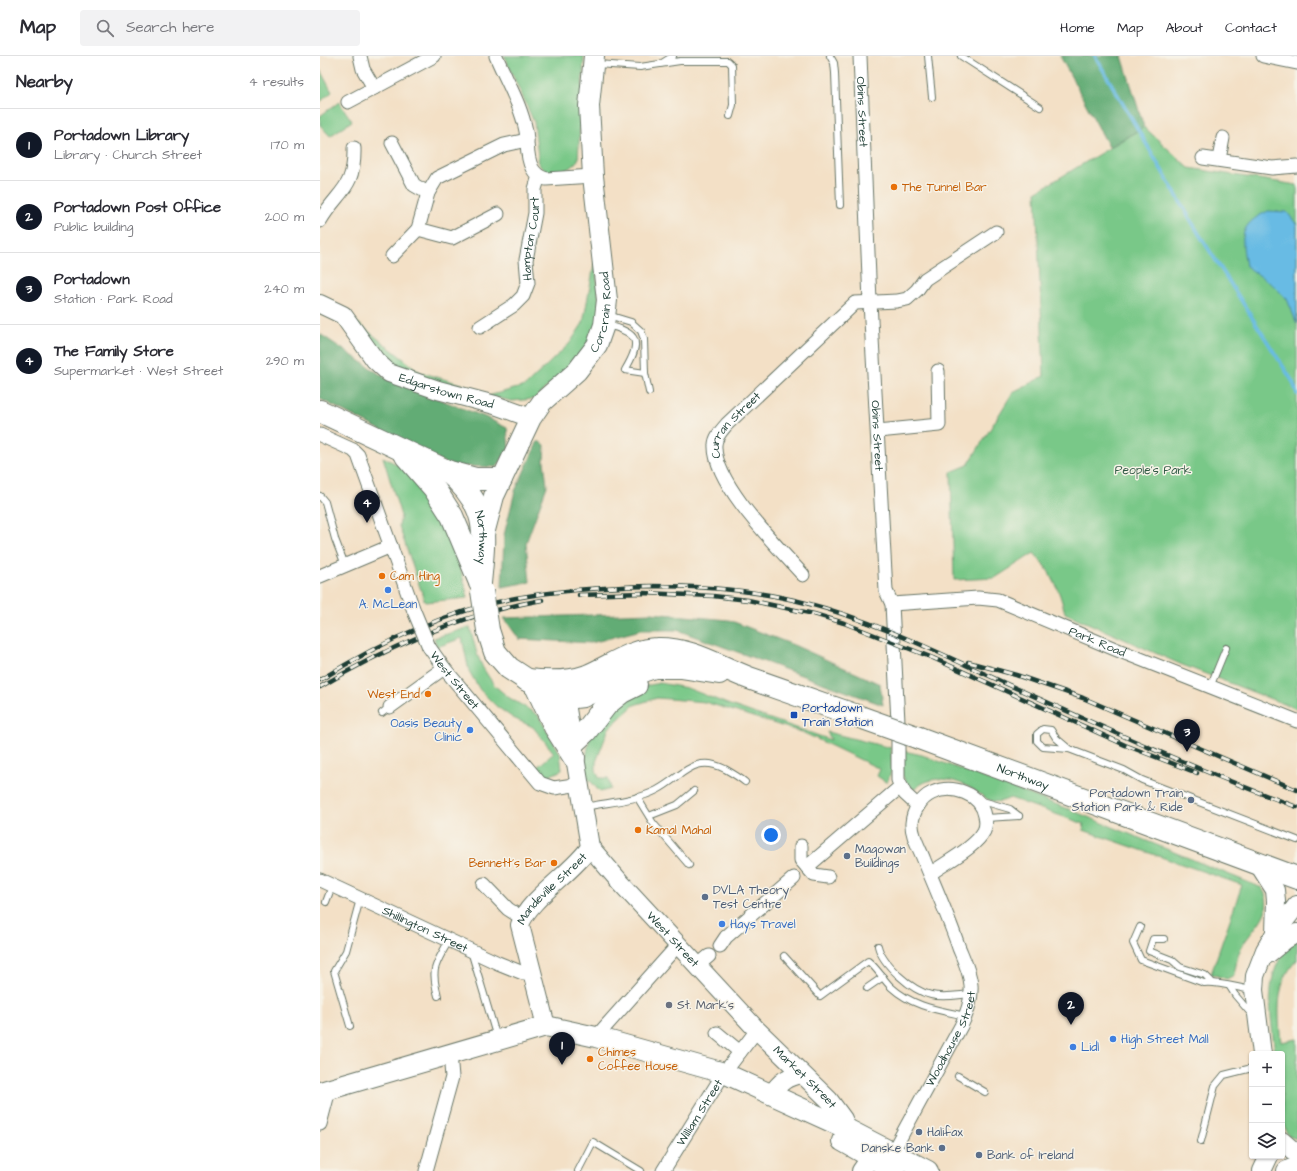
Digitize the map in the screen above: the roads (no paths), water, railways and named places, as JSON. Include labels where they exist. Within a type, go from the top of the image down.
[{"type":"highway","name":"Northway","points":[[320,411],[447,471],[464,485],[486,517],[481,587]]},
{"type":"highway","name":"Northway","points":[[398,448],[434,488],[452,516],[481,587],[488,630],[495,652],[509,668],[534,682],[564,690],[586,676],[626,657],[656,649],[684,651],[700,655],[740,676],[919,738],[1297,878]]},
{"type":"highway","points":[[447,471],[476,479],[501,479]]},
{"type":"highway","points":[[534,682],[555,727],[573,750],[608,704],[622,692],[644,682],[665,679],[701,684],[740,676]]},
{"type":"main road","name":"Corcrain Road","points":[[486,517],[501,479],[531,418],[542,402],[577,371],[597,345],[605,320],[607,300],[593,176],[589,106],[594,60]]},
{"type":"main road","points":[[452,516],[469,518],[486,517]]},
{"type":"main road","points":[[324,1091],[546,1026]]},
{"type":"main road","name":"Market Street","points":[[546,1026],[596,1037],[724,1073],[847,1129],[893,1162]]},
{"type":"main road","name":"Market Street","points":[[794,1106],[866,1164],[893,1162]]},
{"type":"main road","points":[[1287,1171],[1292,1153]]},
{"type":"main road","points":[[893,1162],[928,1171]]},
{"type":"street","points":[[360,56],[363,69],[374,88]]},
{"type":"street","points":[[348,102],[434,56]]},
{"type":"street","points":[[496,56],[513,93],[526,130],[529,160],[533,169],[539,176],[546,179],[593,176]]},
{"type":"street","name":"Obins Street","points":[[860,56],[870,302],[886,591],[892,604],[898,722],[897,770],[900,787]]},
{"type":"street","points":[[1263,56],[1297,62]]},
{"type":"street","points":[[1218,159],[1223,138]]},
{"type":"street","points":[[392,256],[418,229],[428,193],[437,178],[462,164],[504,145],[527,140]]},
{"type":"street","points":[[392,143],[414,185],[428,193]]},
{"type":"street","points":[[320,221],[348,185],[354,166],[354,148]]},
{"type":"street","points":[[1202,158],[1218,159],[1272,168],[1297,166]]},
{"type":"street","name":"Hampton Court","points":[[480,327],[514,305],[523,296],[528,283],[526,260],[535,213],[535,189],[539,176]]},
{"type":"street","points":[[418,229],[452,238],[498,214]]},
{"type":"street","name":"Curran Street","points":[[803,575],[745,509],[731,488],[718,463],[714,443],[718,434],[726,424],[856,303],[897,301],[907,299],[917,290],[925,279],[996,232]]},
{"type":"street","name":"Edgarstown Road","points":[[320,304],[343,315],[375,360],[389,373],[438,390],[495,405],[531,418]]},
{"type":"street","points":[[878,431],[939,425],[938,371]]},
{"type":"street","name":"West Street","points":[[320,435],[353,450],[358,455],[428,647],[540,783],[554,788],[580,784]]},
{"type":"street","points":[[320,576],[391,546]]},
{"type":"street","name":"Park Road","points":[[892,604],[972,598],[998,600],[1297,721]]},
{"type":"street","points":[[386,710],[444,668]]},
{"type":"street","name":"Mandeville Street","points":[[546,1026],[531,973],[520,925],[522,918],[546,892],[590,852],[564,690]]},
{"type":"street","points":[[807,867],[900,787],[918,806],[923,799],[932,793],[944,790],[960,791],[978,799],[984,809],[986,818],[985,829],[976,842],[930,874]]},
{"type":"street","name":"Woodhouse Street","points":[[893,1162],[943,1066],[966,1016],[971,994],[968,970],[914,834],[912,823],[918,806]]},
{"type":"street","points":[[801,846],[801,860],[807,867],[814,875],[828,877]]},
{"type":"street","name":"West Street","points":[[590,852],[678,945],[703,961],[757,1030]]},
{"type":"street","points":[[1259,865],[1274,890],[1276,901],[1275,933]]},
{"type":"street","points":[[720,946],[726,937],[794,878]]},
{"type":"street","name":"Shillington Street","points":[[320,880],[470,950],[523,973],[531,973]]},
{"type":"street","points":[[484,884],[508,909],[522,918]]},
{"type":"street","points":[[1262,1051],[1254,990],[1255,976],[1275,933],[1297,905]]},
{"type":"street","points":[[1261,962],[1276,946],[1297,932]]},
{"type":"street","points":[[596,1037],[678,945]]},
{"type":"street","name":"William Street","points":[[663,1171],[724,1073],[757,1030]]},
{"type":"street","name":"Market Street","points":[[757,1030],[829,1100],[843,1119],[847,1129]]},
{"type":"street","points":[[717,1033],[740,1052]]},
{"type":"street","points":[[426,1171],[452,1077],[450,1054]]},
{"type":"street","points":[[771,1095],[780,1082],[788,1077],[801,1074]]},
{"type":"street","points":[[320,1124],[324,1091]]},
{"type":"street","points":[[1262,1171],[1268,1159]]},
{"type":"lane","points":[[660,64],[673,56]]},
{"type":"lane","points":[[830,56],[834,63],[835,73],[840,205]]},
{"type":"lane","points":[[928,56],[932,98]]},
{"type":"lane","points":[[961,56],[1040,107]]},
{"type":"lane","points":[[594,60],[640,67],[680,61],[728,61],[732,65],[733,105],[730,116]]},
{"type":"lane","points":[[605,320],[627,330],[633,336],[635,343],[634,352],[625,370],[645,373]]},
{"type":"lane","points":[[605,320],[631,322],[641,330],[644,339],[645,373],[649,392]]},
{"type":"lane","points":[[320,496],[325,502],[334,538],[345,565]]},
{"type":"lane","points":[[1210,687],[1226,648]]},
{"type":"lane","points":[[1069,749],[1052,749],[1041,746],[1037,741],[1038,733],[1043,729],[1051,730],[1056,738],[1069,749],[1124,770],[1142,780],[1297,840]]},
{"type":"lane","points":[[583,807],[637,797],[657,790],[693,766],[701,763],[720,766],[740,777],[745,782]]},
{"type":"lane","points":[[649,816],[677,804],[694,791]]},
{"type":"lane","points":[[637,797],[649,816],[689,864]]},
{"type":"lane","points":[[978,799],[1010,809],[1019,816],[986,818]]},
{"type":"lane","points":[[326,902],[332,886]]},
{"type":"lane","points":[[350,1026],[334,971],[346,951],[360,899]]},
{"type":"lane","points":[[1140,927],[1133,943],[1141,960],[1204,983],[1211,981]]},
{"type":"lane","points":[[1164,939],[1153,939],[1149,951],[1172,960],[1180,967],[1205,975],[1211,981],[1230,987],[1254,990]]},
{"type":"lane","points":[[438,996],[433,978],[434,969],[448,940]]},
{"type":"lane","points":[[878,946],[880,954],[893,970],[911,986],[930,995],[971,994]]},
{"type":"lane","points":[[470,950],[497,1040]]},
{"type":"lane","points":[[784,956],[820,996],[868,960],[905,999],[925,1008],[966,1016]]},
{"type":"lane","points":[[867,988],[883,977]]},
{"type":"lane","points":[[1230,987],[1259,1023]]},
{"type":"lane","points":[[1201,1141],[1215,1086],[1224,1076],[1249,1069]]},
{"type":"lane","points":[[958,1076],[985,1092]]},
{"type":"lane","points":[[578,1171],[593,1142],[641,1171]]},
{"type":"water","points":[[1268,211],[1287,212],[1297,225],[1297,324],[1287,299],[1273,285],[1246,266],[1243,247],[1244,233],[1251,221]]},
{"type":"waterway","points":[[1095,56],[1199,234],[1293,382],[1297,394]]},
{"type":"railway","points":[[320,680],[366,653],[414,630],[465,611],[516,598],[584,589],[651,586],[710,588],[749,592],[806,603],[832,610],[884,629],[1152,749],[1297,807]]},
{"type":"railway","points":[[579,595],[643,593],[713,596],[748,600],[814,614],[844,623],[933,658],[1125,745],[1197,773]]},
{"type":"railway","points":[[320,687],[373,658],[427,633],[483,614],[542,600]]},
{"type":"railway","points":[[968,662],[1016,675],[1083,698],[1297,790]]},
{"type":"place","name":"The Tunnel Bar","points":[[894,187]]},
{"type":"place","name":"The Family Store","points":[[367,523]]},
{"type":"place","name":"Cam Hing","points":[[382,576]]},
{"type":"place","name":"A. McLean","points":[[388,590]]},
{"type":"place","name":"West End","points":[[428,694]]},
{"type":"place","name":"Portadown Train Station","points":[[794,715]]},
{"type":"place","name":"Oasis Beauty Clinic","points":[[470,730]]},
{"type":"place","name":"Portadown","points":[[1187,752]]},
{"type":"place","name":"Portadown Train Station Park & Ride","points":[[1191,800]]},
{"type":"place","name":"Kamal Mahal","points":[[638,830]]},
{"type":"place","name":"Magowan Buildings","points":[[847,856]]},
{"type":"place","name":"Bennett's Bar","points":[[554,863]]},
{"type":"place","name":"DVLA Theory Test Centre","points":[[705,897]]},
{"type":"place","name":"Hays Travel","points":[[722,924]]},
{"type":"place","name":"St. Mark's","points":[[669,1005]]},
{"type":"place","name":"Portadown Post Office","points":[[1071,1025]]},
{"type":"place","name":"High Street Mall","points":[[1113,1039]]},
{"type":"place","name":"Lidl","points":[[1073,1047]]},
{"type":"place","name":"Chimes Coffee House","points":[[590,1059]]},
{"type":"place","name":"Portadown Library","points":[[562,1065]]},
{"type":"place","name":"Halifax","points":[[919,1132]]},
{"type":"place","name":"Danske Bank","points":[[942,1148]]},
{"type":"place","name":"Bank of Ireland","points":[[979,1155]]},
{"type":"park label","name":"People's Park","points":[[1153,470]]}]
